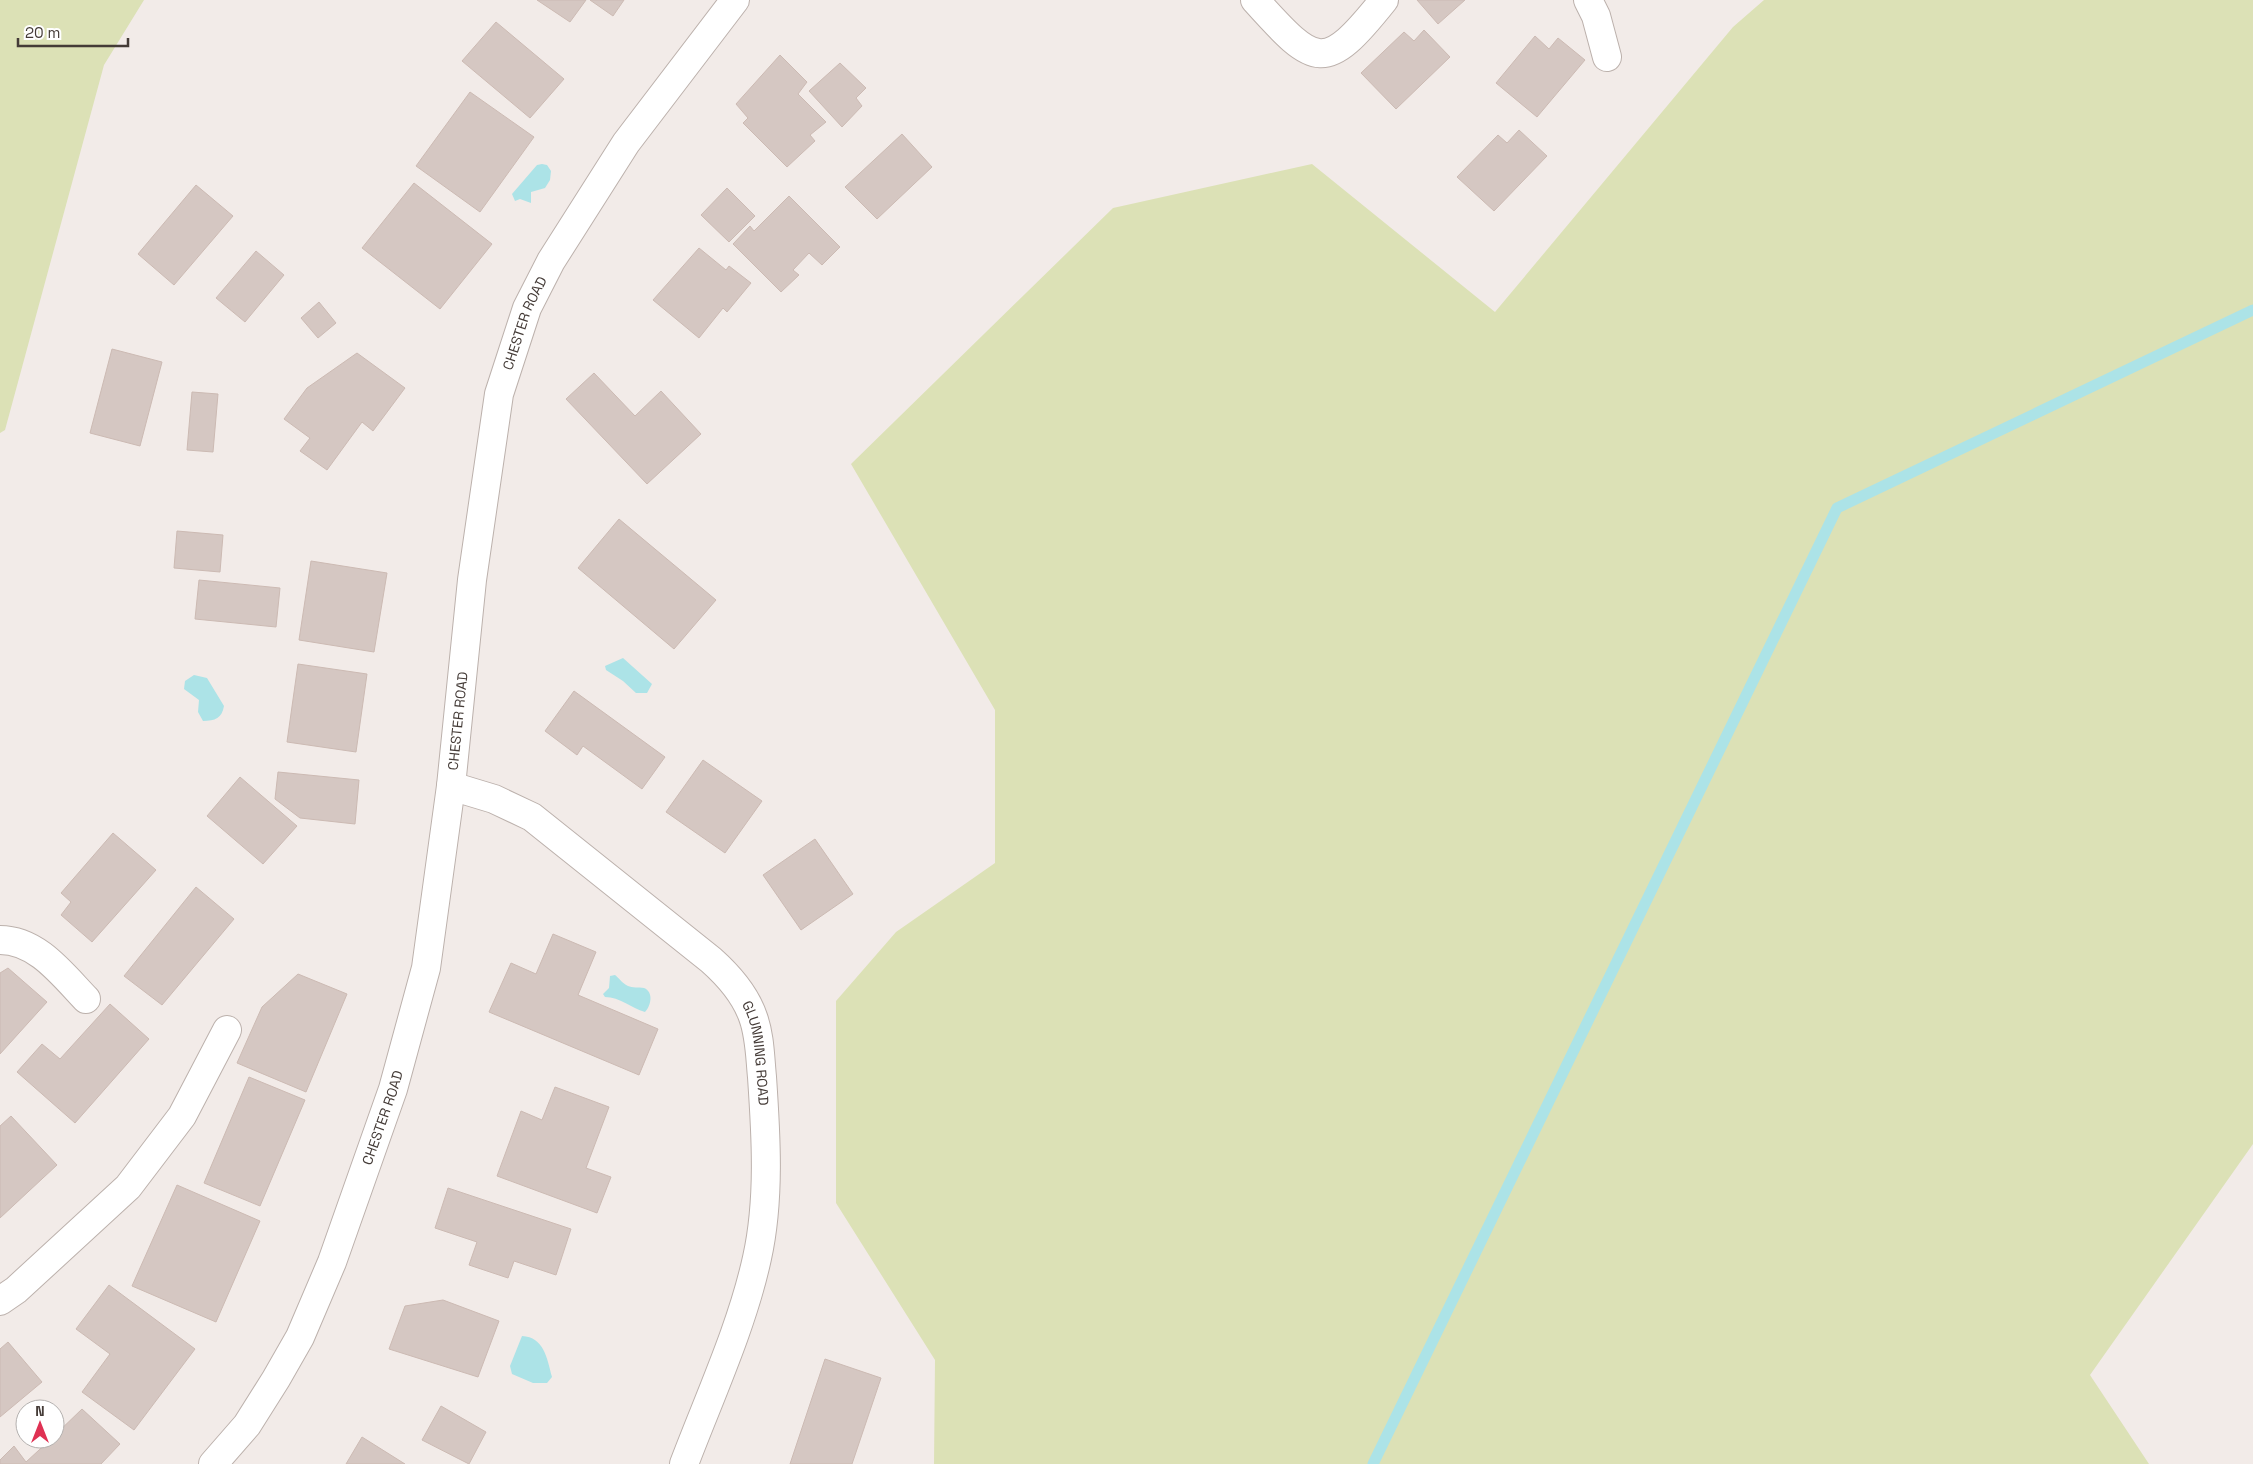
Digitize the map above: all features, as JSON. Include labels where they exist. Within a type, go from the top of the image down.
[{"type":"street","name":"CHESTER ROAD","points":[[213,1464],[247,1425],[300,1337],[332,1262],[393,1089],[426,968],[451,786],[472,580],[500,394],[527,308],[551,261],[626,143],[735,0]]},
{"type":"street","points":[[1255,0],[1279,27],[1302,47],[1314,54],[1325,54],[1336,50],[1356,35],[1384,0]]},
{"type":"street","points":[[1588,0],[1596,16],[1607,57]]},
{"type":"street","name":"GLUNNING ROAD","points":[[451,786],[494,799],[532,817],[711,960],[733,982],[746,1000],[753,1017],[759,1043],[765,1116],[764,1199],[758,1257],[742,1312],[684,1464]]},
{"type":"street","points":[[0,940],[14,940],[26,944],[46,958],[86,999]]},
{"type":"street","points":[[0,1301],[16,1290],[128,1187],[182,1116],[227,1030]]},
{"type":"green space","points":[[0,0],[144,0],[104,65],[5,430],[0,433]]},
{"type":"green space","points":[[1764,0],[2253,0],[2253,1144],[2090,1375],[2149,1464],[934,1464],[935,1360],[836,1203],[836,1001],[896,932],[995,863],[995,710],[851,464],[1113,208],[1312,164],[1495,312],[1733,27]]},
{"type":"water","points":[[537,165],[547,165],[551,171],[550,180],[545,188],[531,192],[531,203],[520,199],[515,201],[512,194]]},
{"type":"water","points":[[623,658],[652,684],[647,693],[636,693],[623,681],[606,670],[605,666]]},
{"type":"water","points":[[194,675],[207,678],[224,706],[222,713],[217,718],[203,721],[198,712],[199,700],[184,689],[185,681]]},
{"type":"water","points":[[615,975],[628,986],[647,990],[650,999],[649,1006],[645,1012],[616,999],[605,997],[603,994],[609,988],[610,976]]},
{"type":"water","points":[[522,1336],[529,1337],[540,1344],[552,1377],[547,1383],[533,1383],[512,1374],[510,1366]]},
{"type":"building","points":[[537,0],[586,0],[570,22]]},
{"type":"building","points":[[590,0],[624,0],[613,16]]},
{"type":"building","points":[[1417,0],[1465,0],[1438,24]]},
{"type":"building","points":[[496,22],[564,79],[530,118],[462,61]]},
{"type":"building","points":[[1424,30],[1450,57],[1396,109],[1361,73],[1404,32],[1414,41]]},
{"type":"building","points":[[1535,36],[1549,49],[1558,38],[1585,60],[1537,117],[1496,83]]},
{"type":"building","points":[[780,55],[807,82],[798,94],[826,122],[810,135],[815,141],[787,167],[743,123],[748,118],[736,104]]},
{"type":"building","points":[[840,63],[866,88],[856,98],[862,106],[842,127],[809,91]]},
{"type":"building","points":[[470,92],[534,137],[480,212],[416,166]]},
{"type":"building","points":[[1519,130],[1547,156],[1494,211],[1457,177],[1498,135],[1507,143]]},
{"type":"building","points":[[902,134],[932,167],[877,219],[845,187]]},
{"type":"building","points":[[414,183],[492,244],[440,309],[362,248]]},
{"type":"building","points":[[196,185],[233,216],[174,285],[138,254]]},
{"type":"building","points":[[727,188],[755,216],[729,242],[701,215]]},
{"type":"building","points":[[789,196],[840,247],[822,265],[809,253],[793,270],[799,275],[781,292],[733,244],[750,226],[754,231]]},
{"type":"building","points":[[699,248],[726,270],[729,266],[751,283],[727,312],[723,308],[699,338],[653,300]]},
{"type":"building","points":[[256,251],[284,275],[245,322],[216,298]]},
{"type":"building","points":[[319,302],[336,323],[318,338],[301,318]]},
{"type":"building","points":[[112,349],[162,362],[140,446],[90,433]]},
{"type":"building","points":[[357,353],[405,388],[373,431],[362,422],[327,470],[300,451],[310,438],[284,419],[307,388]]},
{"type":"building","points":[[594,373],[635,416],[661,391],[701,434],[647,484],[566,399]]},
{"type":"building","points":[[192,392],[218,394],[213,452],[187,450]]},
{"type":"building","points":[[619,519],[716,600],[674,649],[578,568]]},
{"type":"building","points":[[177,531],[223,535],[220,572],[174,568]]},
{"type":"building","points":[[311,561],[387,573],[374,652],[299,640]]},
{"type":"building","points":[[199,580],[280,588],[276,627],[195,619]]},
{"type":"building","points":[[298,664],[367,674],[356,752],[287,742]]},
{"type":"building","points":[[574,691],[665,757],[642,789],[583,746],[577,755],[545,731]]},
{"type":"building","points":[[703,760],[762,801],[725,853],[666,812]]},
{"type":"building","points":[[278,772],[359,780],[355,824],[300,818],[275,799]]},
{"type":"building","points":[[240,777],[297,826],[263,864],[207,816]]},
{"type":"building","points":[[113,833],[156,870],[92,942],[61,915],[71,902],[61,893]]},
{"type":"building","points":[[815,839],[853,894],[801,930],[763,875]]},
{"type":"building","points":[[196,887],[234,919],[162,1005],[124,976]]},
{"type":"building","points":[[553,934],[596,952],[578,995],[658,1029],[639,1075],[489,1012],[511,963],[536,974]]},
{"type":"building","points":[[8,968],[47,1002],[0,1054],[0,973]]},
{"type":"building","points":[[298,974],[347,994],[306,1092],[237,1063],[262,1007]]},
{"type":"building","points":[[110,1004],[149,1039],[75,1123],[17,1072],[42,1044],[60,1059]]},
{"type":"building","points":[[249,1077],[305,1100],[260,1206],[204,1183]]},
{"type":"building","points":[[555,1087],[609,1107],[586,1168],[611,1177],[597,1213],[497,1176],[521,1111],[542,1120]]},
{"type":"building","points":[[11,1116],[57,1165],[0,1218],[0,1126]]},
{"type":"building","points":[[177,1185],[260,1221],[216,1322],[132,1286]]},
{"type":"building","points":[[448,1188],[571,1229],[556,1275],[514,1261],[508,1278],[469,1265],[477,1242],[435,1228]]},
{"type":"building","points":[[109,1285],[195,1349],[134,1430],[82,1392],[110,1354],[76,1329]]},
{"type":"building","points":[[443,1300],[499,1321],[478,1377],[389,1349],[405,1306]]},
{"type":"building","points":[[8,1342],[42,1382],[22,1399],[15,1399],[15,1404],[0,1417],[0,1349]]},
{"type":"building","points":[[825,1359],[881,1378],[852,1464],[790,1464]]},
{"type":"building","points":[[441,1406],[486,1432],[469,1464],[422,1440]]},
{"type":"building","points":[[82,1409],[120,1444],[101,1464],[0,1464],[0,1460],[14,1446],[26,1462],[40,1449],[65,1449],[65,1425]]},
{"type":"building","points":[[362,1437],[405,1464],[346,1464]]},
{"type":"waterway","points":[[1373,1464],[1837,508],[2253,310]]}]
